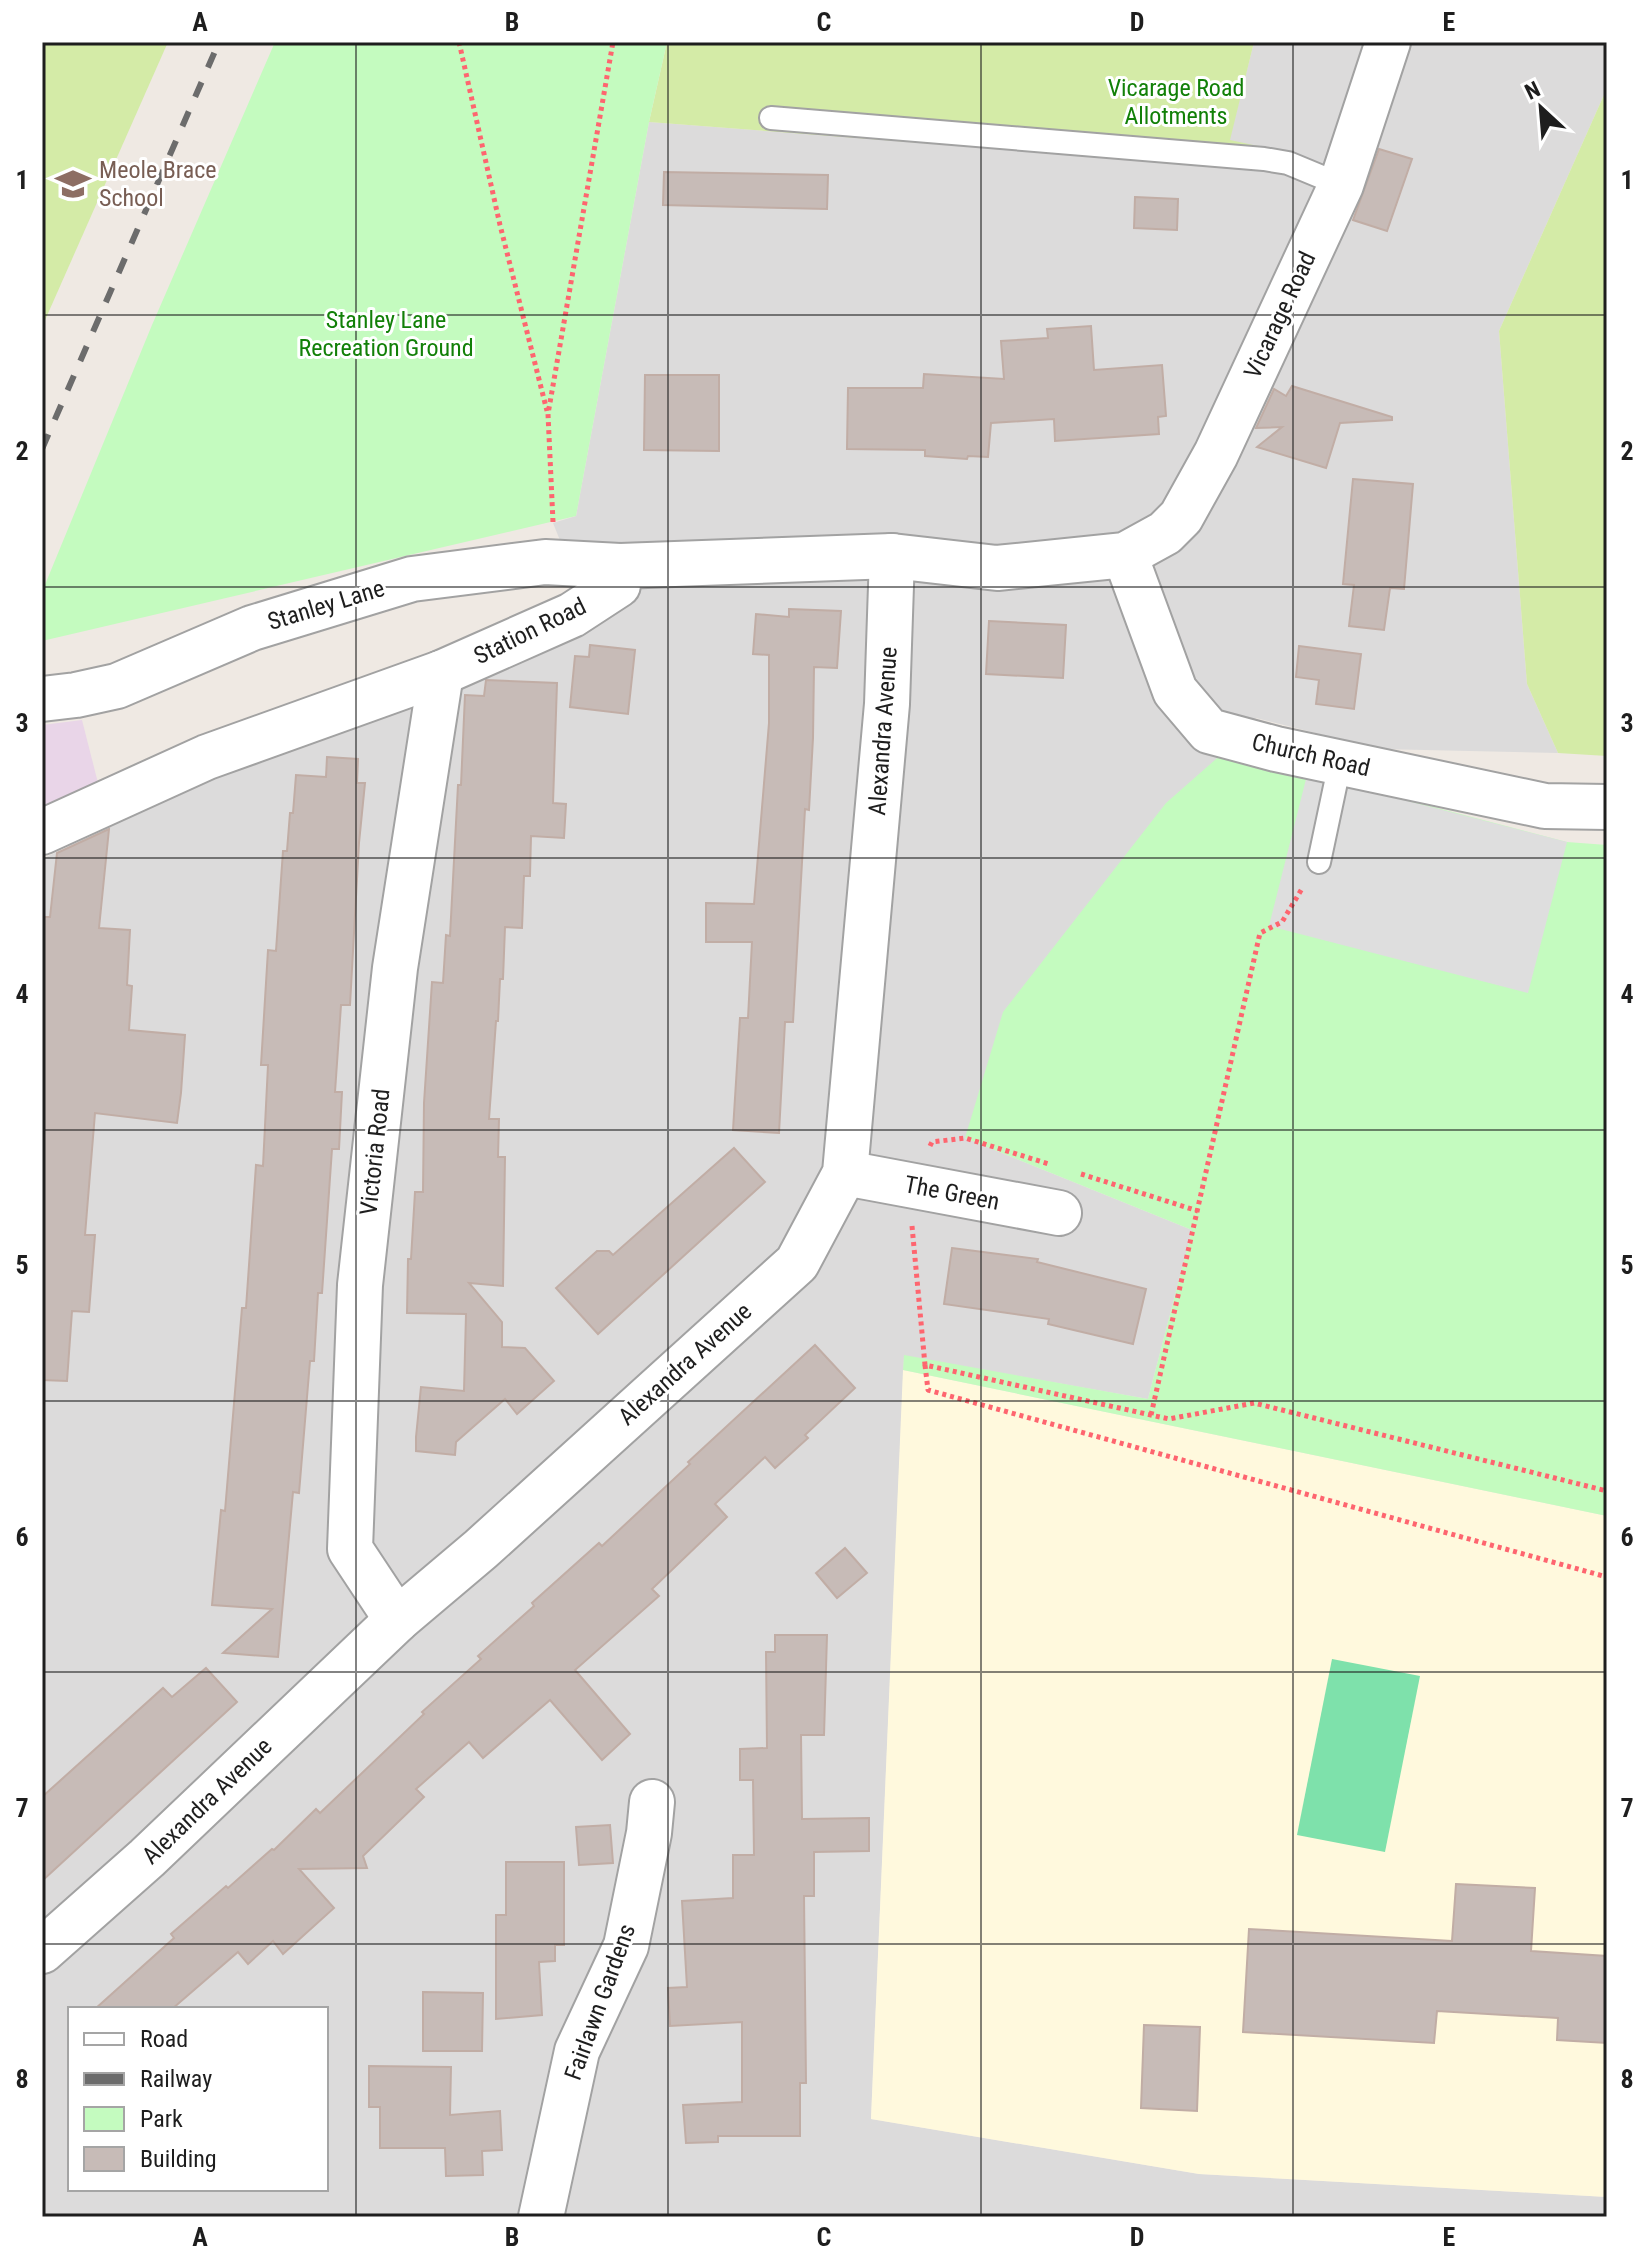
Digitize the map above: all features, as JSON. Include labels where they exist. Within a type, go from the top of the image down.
[{"type":"street","name":"Vicarage Road","points":[[1125,555],[1165,533],[1181,517],[1216,454],[1341,185],[1388,42]]},
{"type":"street","points":[[620,566],[892,556],[997,568],[1125,555]]},
{"type":"street","name":"Church Road","points":[[1125,555],[1175,691],[1209,731],[1276,749],[1545,806],[1607,807]]},
{"type":"street","name":"Alexandra Avenue","points":[[42,1951],[147,1858],[397,1620],[481,1549],[797,1263],[845,1173],[887,704],[892,556]]},
{"type":"street","name":"Stanley Lane","points":[[59,697],[117,686],[252,628],[412,579],[545,562],[620,566]]},
{"type":"street","name":"Station Road","points":[[42,832],[207,757],[441,673],[572,615],[618,585],[620,566]]},
{"type":"street","name":"Victoria Road","points":[[397,1620],[350,1549],[360,1285],[395,968],[441,673]]},
{"type":"street","name":"The Green","points":[[845,1173],[1059,1213]]},
{"type":"street","name":"Fairlawn Gardens","points":[[541,2217],[577,2051],[626,1946],[661,1824]]},
{"type":"lane","points":[[771,118],[1264,159],[1288,163],[1341,185]]},
{"type":"lane","points":[[1319,862],[1340,763]]},
{"type":"path","points":[[459,42],[500,225],[548,414],[553,523],[545,562]]},
{"type":"path","points":[[548,414],[613,42]]},
{"type":"path","points":[[1151,1415],[1260,933],[1282,922],[1319,862]]},
{"type":"path","points":[[908,1185],[928,1390],[1607,1577]]},
{"type":"path","points":[[925,1365],[1169,1419],[1254,1403],[1607,1491]]},
{"type":"shaded area","points":[[1254,42],[1607,42],[1607,88],[1499,331],[1527,684],[1558,753],[1379,749],[1256,718],[1224,752],[965,1138],[1192,1230],[1148,1399],[904,1356],[871,2119],[1199,2174],[1607,2197],[1607,2217],[42,2217],[42,859],[214,777],[590,615],[553,523],[576,516],[649,122],[1260,169],[1229,141]]},
{"type":"shaded area","points":[[82,720],[98,783],[42,806],[42,725]]},
{"type":"shaded area","points":[[1307,775],[1567,842],[1528,993],[1269,926]]},
{"type":"shaded area","points":[[903,1370],[1607,1516],[1607,2197],[1199,2174],[871,2119]]},
{"type":"green space","name":"Meole Brace School","points":[[42,42],[168,42],[42,327]]},
{"type":"green space","name":"Stanley Lane Recreation Ground","points":[[275,42],[667,42],[649,122],[576,516],[42,641],[42,592],[152,325]]},
{"type":"green space","name":"Vicarage Road Allotments","points":[[667,42],[1254,42],[1230,140],[1267,148],[1261,169],[649,122]]},
{"type":"green space","points":[[1607,88],[1607,756],[1558,753],[1527,684],[1499,331]]},
{"type":"green space","points":[[1224,752],[1567,842],[1607,845],[1607,1516],[903,1370],[904,1355],[1148,1399],[1192,1230],[965,1138],[1003,1012],[1166,803]]},
{"type":"green space","points":[[1332,1659],[1420,1676],[1385,1852],[1297,1835]]},
{"type":"building","points":[[1379,149],[1412,159],[1387,231],[1353,220]]},
{"type":"building","points":[[664,172],[828,175],[827,209],[663,205]]},
{"type":"building","points":[[1135,197],[1178,199],[1177,230],[1134,228]]},
{"type":"building","points":[[1091,326],[1094,370],[1162,365],[1166,416],[1158,417],[1159,434],[1055,441],[1054,419],[991,423],[988,457],[925,456],[925,450],[847,449],[848,388],[923,388],[924,374],[1004,379],[1001,341],[1048,338],[1047,329]]},
{"type":"building","points":[[645,375],[719,375],[719,451],[644,450]]},
{"type":"building","points":[[1292,386],[1392,417],[1392,420],[1340,423],[1326,468],[1257,447],[1282,427],[1256,428],[1274,389],[1286,396]]},
{"type":"building","points":[[1353,479],[1413,484],[1404,589],[1390,588],[1384,630],[1349,626],[1354,585],[1343,584]]},
{"type":"building","points":[[789,609],[841,611],[837,668],[814,667],[809,810],[805,809],[793,1022],[785,1022],[779,1133],[733,1130],[740,1018],[748,1018],[752,942],[706,942],[706,903],[754,904],[769,723],[769,655],[753,654],[756,614],[789,617]]},
{"type":"building","points":[[989,621],[1066,625],[1063,678],[986,674]]},
{"type":"building","points":[[590,645],[635,650],[628,714],[570,707],[575,656],[589,657]]},
{"type":"building","points":[[1299,646],[1361,654],[1354,709],[1316,704],[1319,680],[1296,677]]},
{"type":"building","points":[[486,680],[557,683],[553,803],[566,804],[564,838],[531,836],[530,876],[524,876],[522,928],[505,927],[489,1119],[499,1119],[498,1157],[505,1157],[503,1286],[469,1283],[502,1322],[502,1347],[525,1348],[554,1381],[517,1414],[505,1399],[456,1442],[455,1455],[416,1451],[416,1437],[421,1387],[464,1391],[466,1314],[407,1313],[408,1259],[411,1259],[415,1192],[423,1192],[424,1103],[432,982],[443,983],[446,935],[450,936],[465,695],[484,696]]},
{"type":"building","points":[[327,757],[358,759],[357,783],[365,783],[350,1005],[341,1005],[335,1092],[342,1092],[339,1149],[332,1149],[322,1293],[318,1293],[314,1361],[310,1361],[299,1493],[293,1492],[278,1657],[223,1653],[272,1609],[212,1605],[221,1510],[225,1511],[242,1308],[246,1308],[256,1165],[263,1166],[268,1065],[261,1065],[268,950],[276,951],[283,851],[287,851],[296,775],[326,777]]},
{"type":"building","points":[[109,829],[99,928],[130,930],[127,985],[132,986],[129,1030],[185,1035],[181,1093],[177,1123],[95,1113],[85,1235],[95,1235],[89,1312],[72,1311],[67,1381],[42,1380],[44,917],[50,917],[57,853]]},
{"type":"building","points":[[734,1148],[765,1182],[598,1334],[556,1288],[597,1251],[609,1251],[613,1255]]},
{"type":"building","points":[[952,1248],[1038,1259],[1037,1262],[1146,1289],[1133,1344],[1048,1324],[1049,1319],[944,1304]]},
{"type":"building","points":[[815,1345],[855,1388],[775,1468],[765,1457],[715,1504],[727,1517],[652,1589],[659,1596],[575,1670],[630,1734],[602,1760],[550,1700],[483,1758],[469,1742],[416,1789],[424,1797],[363,1856],[367,1868],[299,1869],[334,1908],[283,1954],[273,1941],[248,1964],[238,1952],[174,2007],[97,2007],[174,1938],[171,1934],[226,1886],[228,1888],[274,1850],[316,1809],[320,1813],[424,1714],[422,1712],[481,1659],[478,1656],[534,1606],[532,1603],[599,1543],[602,1546],[690,1464],[688,1462]]},
{"type":"building","points":[[845,1548],[867,1573],[837,1598],[816,1573]]},
{"type":"building","points":[[775,1635],[827,1635],[824,1735],[801,1735],[802,1819],[869,1818],[869,1851],[814,1852],[814,1896],[804,1896],[806,2083],[800,2083],[800,2136],[718,2136],[718,2142],[686,2143],[683,2105],[742,2102],[742,2022],[670,2026],[668,1988],[687,1987],[682,1901],[733,1898],[733,1855],[754,1855],[753,1780],[740,1780],[740,1749],[767,1748],[766,1652],[775,1652]]},
{"type":"building","points":[[206,1668],[237,1702],[42,1881],[42,1797],[163,1688],[172,1697]]},
{"type":"building","points":[[610,1825],[613,1863],[579,1865],[576,1827]]},
{"type":"building","points":[[506,1862],[564,1862],[564,1945],[555,1945],[555,1961],[539,1962],[542,2015],[496,2019],[496,1915],[506,1915]]},
{"type":"building","points":[[1456,1884],[1535,1888],[1531,1951],[1607,1956],[1607,2043],[1557,2040],[1558,2018],[1437,2011],[1434,2043],[1243,2032],[1249,1929],[1452,1941]]},
{"type":"building","points":[[423,1992],[483,1993],[482,2051],[423,2051]]},
{"type":"building","points":[[1144,2025],[1200,2027],[1197,2111],[1141,2108]]},
{"type":"building","points":[[369,2066],[451,2067],[450,2115],[500,2111],[502,2150],[482,2151],[483,2175],[446,2176],[445,2148],[380,2148],[380,2107],[369,2107]]},
{"type":"railway","points":[[42,449],[219,42]]},
{"type":"place","name":"Meole Brace School","points":[[73,184]]}]
